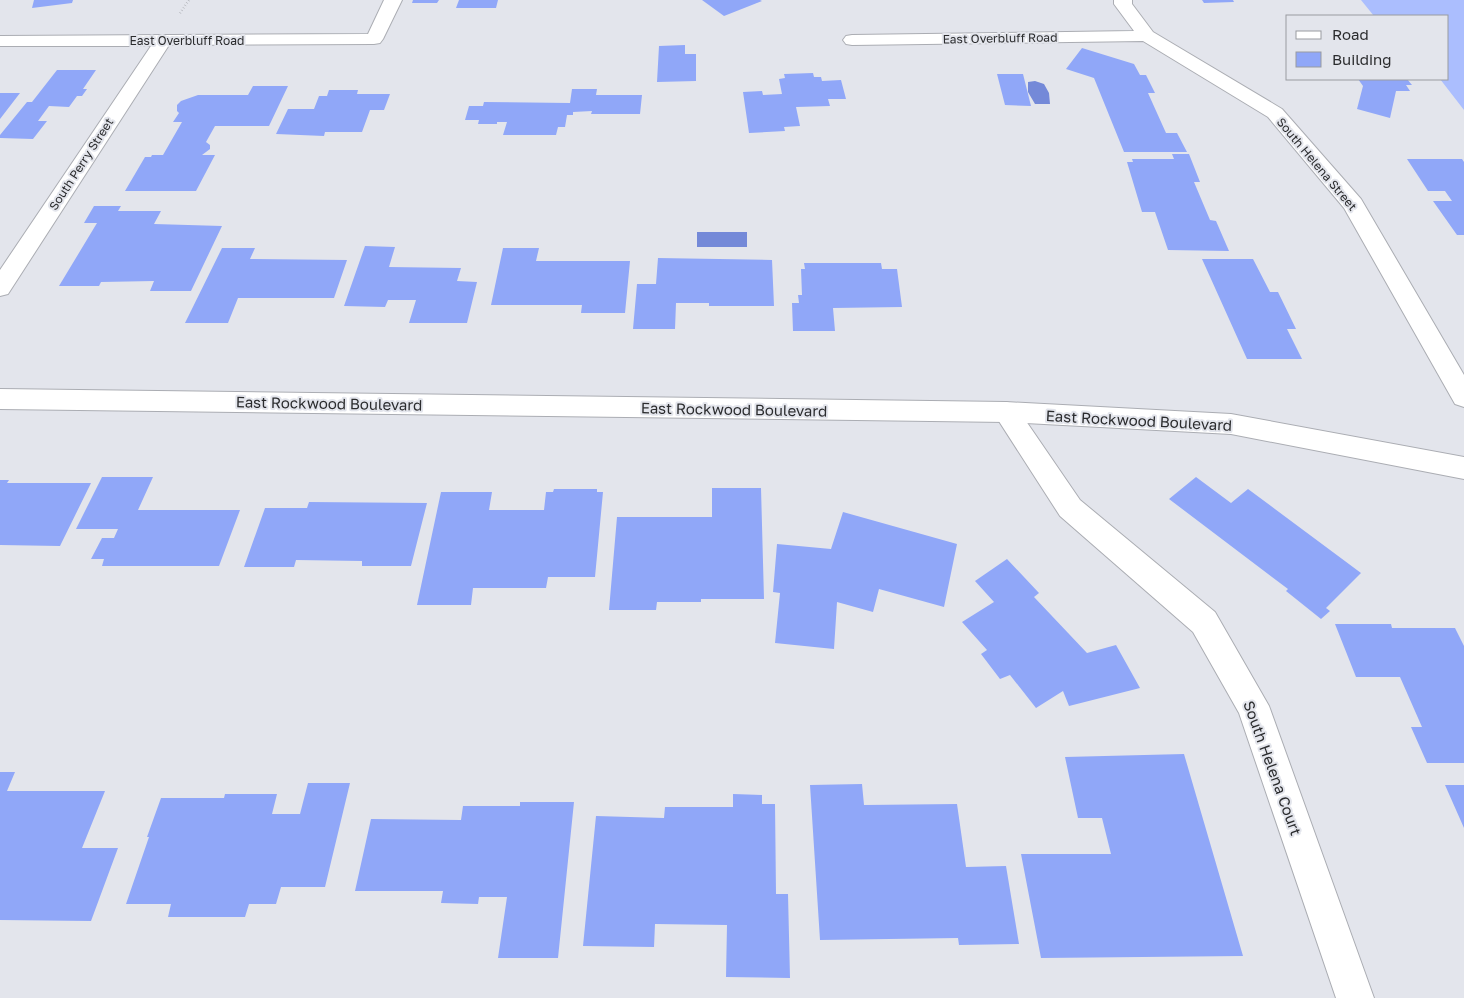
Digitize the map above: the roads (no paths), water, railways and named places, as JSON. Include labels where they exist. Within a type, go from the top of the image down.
[{"type":"street","name":"East Overbluff Road","points":[[0,41],[374,39],[393,0]]},
{"type":"street","points":[[1123,0],[1147,36]]},
{"type":"street","name":"East Overbluff Road","points":[[852,40],[1147,36]]},
{"type":"street","name":"South Helena Street","points":[[1147,36],[1275,113],[1353,204],[1464,397]]},
{"type":"street","name":"South Perry Street","points":[[0,288],[163,40]]},
{"type":"street","name":"East Rockwood Boulevard","points":[[0,399],[1006,412],[1231,424],[1464,468]]},
{"type":"street","name":"South Helena Court","points":[[1006,412],[1070,508],[1204,622],[1253,706],[1355,998]]}]
